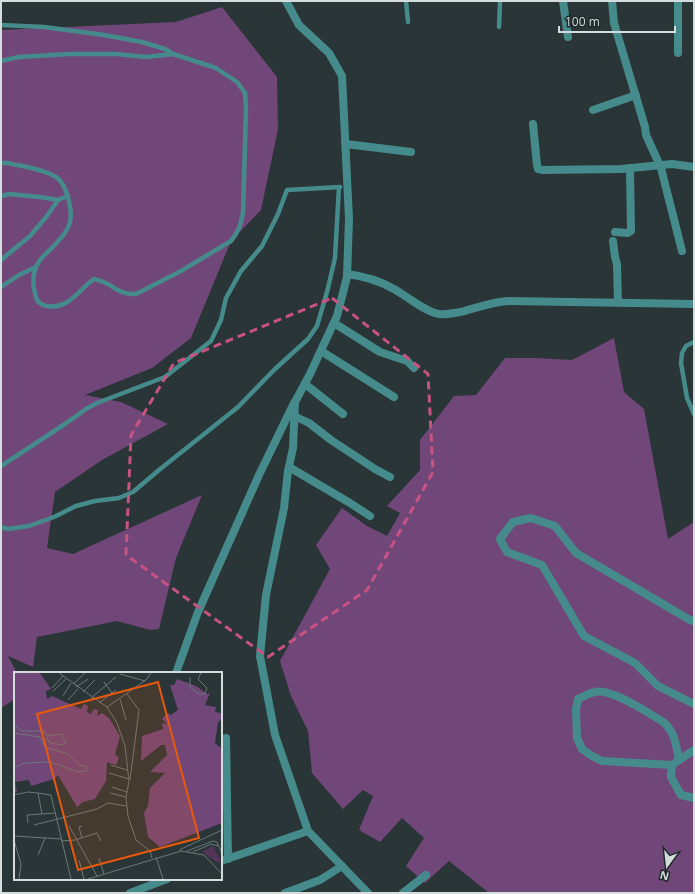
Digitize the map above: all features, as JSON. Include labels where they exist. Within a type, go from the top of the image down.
[{"type":"street","points":[[176,672],[198,612],[259,475],[334,323],[347,274],[349,219],[342,76],[329,53],[300,25],[286,1]]},
{"type":"street","points":[[563,1],[568,36]]},
{"type":"street","points":[[612,1],[614,23],[645,126],[646,135],[659,165],[682,251]]},
{"type":"street","points":[[678,1],[678,53]]},
{"type":"street","points":[[593,110],[636,95]]},
{"type":"street","points":[[533,124],[538,168],[542,170],[630,168],[672,164],[694,167]]},
{"type":"street","points":[[346,144],[411,152]]},
{"type":"street","points":[[615,232],[628,233],[631,231],[630,168]]},
{"type":"street","points":[[614,241],[617,264],[618,302]]},
{"type":"street","points":[[347,274],[359,275],[392,288],[431,312],[440,315],[451,314],[498,301],[694,304]]},
{"type":"street","points":[[334,323],[380,352],[407,361],[414,368]]},
{"type":"street","points":[[321,351],[394,397]]},
{"type":"street","points":[[305,384],[343,414]]},
{"type":"street","points":[[295,402],[293,448],[284,508],[266,595],[260,656],[275,735],[308,831],[368,893]]},
{"type":"street","points":[[294,416],[309,424],[375,469],[390,477]]},
{"type":"street","points":[[289,467],[370,516]]},
{"type":"street","points":[[694,621],[576,553],[555,526],[531,518],[513,522],[500,539],[507,552],[542,565],[584,636],[635,663],[658,686],[694,704]]},
{"type":"street","points":[[694,750],[676,762],[602,761],[582,749],[577,738],[576,709],[578,699],[596,691],[606,692],[662,721],[671,729],[674,738],[676,762],[671,777],[681,794],[694,798]]},
{"type":"street","points":[[226,738],[225,860],[308,831]]},
{"type":"street","points":[[285,893],[320,880],[342,866]]},
{"type":"street","points":[[403,893],[426,875]]},
{"type":"street","points":[[130,893],[164,880]]},
{"type":"lane","points":[[406,1],[408,22]]},
{"type":"lane","points":[[499,27],[500,1]]},
{"type":"lane","points":[[1,24],[44,27],[142,42],[216,68],[237,82],[245,93],[246,109],[243,213],[240,227],[231,241],[181,271],[136,294],[128,294],[119,291],[101,280],[94,279],[77,295],[64,304],[54,307],[43,306],[36,300],[33,289],[36,267],[39,260],[59,241],[69,224],[70,216],[68,196],[64,186],[58,178],[46,172],[1,163]]},
{"type":"lane","points":[[1,61],[20,57],[69,54],[116,54],[146,57],[173,54]]},
{"type":"lane","points":[[1,466],[97,403],[165,377],[211,341],[221,320],[226,298],[241,271],[262,246],[278,214],[287,190],[348,187]]},
{"type":"lane","points":[[1,527],[8,529],[29,526],[54,517],[76,506],[95,501],[119,498],[133,492],[238,407],[275,369],[308,339],[317,326],[335,258],[339,188]]},
{"type":"lane","points":[[1,196],[9,194],[58,200],[68,196]]},
{"type":"lane","points":[[1,260],[30,236],[58,200]]},
{"type":"lane","points":[[1,286],[36,267]]},
{"type":"lane","points":[[694,342],[686,346],[682,352],[681,363],[687,398],[694,414]]},
{"type":"highlighted area","points":[[332,298],[428,374],[433,472],[367,590],[268,657],[126,555],[131,435],[174,363]]},
{"type":"shaded area","points":[[222,7],[277,77],[278,129],[261,210],[231,241],[191,338],[152,368],[85,395],[121,402],[168,424],[102,460],[55,492],[47,548],[73,554],[202,495],[176,558],[159,629],[150,630],[117,621],[37,637],[33,667],[8,656],[16,672],[14,672],[14,700],[1,708],[1,30],[176,22]]},
{"type":"shaded area","points":[[614,338],[624,392],[644,409],[668,539],[694,522],[694,893],[489,893],[449,861],[425,883],[406,866],[424,838],[402,818],[380,842],[359,830],[373,796],[363,790],[343,809],[312,773],[308,731],[291,696],[280,661],[330,569],[316,545],[342,508],[367,526],[387,536],[400,513],[387,506],[420,470],[420,440],[454,396],[476,395],[505,358],[572,360]]}]
